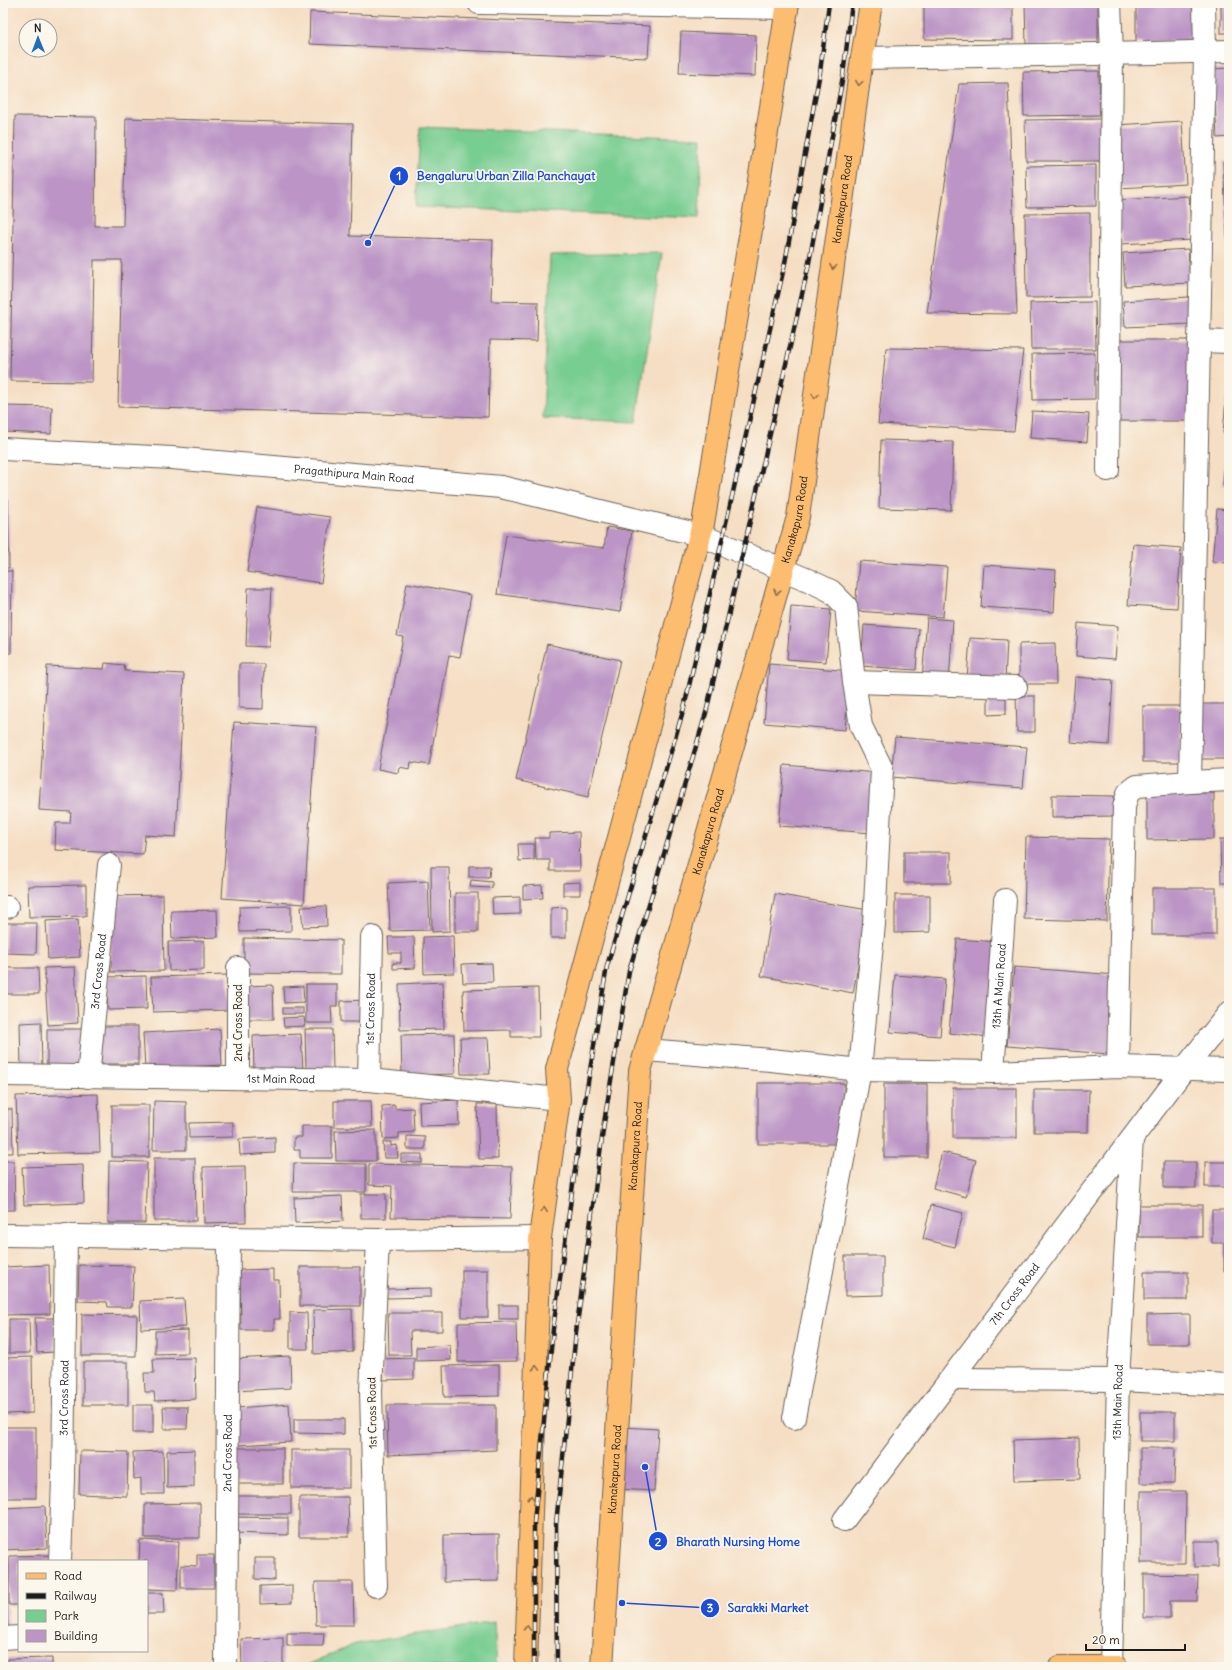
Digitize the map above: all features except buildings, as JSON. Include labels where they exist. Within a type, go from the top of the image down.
[{"type":"main road","name":"Kanakapura Road","points":[[602,1667],[640,1071],[798,517],[871,3]]},
{"type":"main road","points":[[526,1667],[540,1238],[558,1099],[558,1069],[700,535],[787,6]]},
{"type":"main road","points":[[1060,1667],[1113,1667]]},
{"type":"street","points":[[479,3],[787,6]]},
{"type":"street","points":[[1108,470],[1112,54],[1110,3]]},
{"type":"street","points":[[1190,782],[1200,341],[1205,51],[1204,3]]},
{"type":"street","points":[[862,58],[1112,54],[1229,50]]},
{"type":"street","points":[[1200,341],[1229,342]]},
{"type":"street","name":"Pragathipura Main Road","points":[[3,449],[172,458],[501,487],[700,535],[783,569],[831,591],[846,606],[854,682],[861,726],[882,769],[874,924],[860,1070],[794,1418]]},
{"type":"street","points":[[854,682],[1016,687]]},
{"type":"street","points":[[1118,1067],[1124,807],[1128,793],[1137,786],[1229,780]]},
{"type":"street","name":"3rd Cross Road","points":[[88,1077],[109,865]]},
{"type":"street","name":"13th A Main Road","points":[[993,1072],[1005,900]]},
{"type":"street","name":"1st Cross Road","points":[[369,1080],[372,937]]},
{"type":"street","name":"2nd Cross Road","points":[[238,968],[238,1078]]},
{"type":"street","name":"7th Cross Road","points":[[844,1520],[1185,1068],[1229,1013]]},
{"type":"street","points":[[646,1050],[771,1060],[860,1070],[993,1072],[1118,1067],[1229,1070]]},
{"type":"street","name":"1st Main Road","points":[[3,1075],[369,1080],[558,1099]]},
{"type":"street","name":"13th Main Road","points":[[1113,1667],[1118,1380],[1132,1139]]},
{"type":"street","points":[[3,1235],[378,1240],[540,1238]]},
{"type":"street","name":"3rd Cross Road","points":[[60,1560],[63,1479],[66,1235]]},
{"type":"street","name":"2nd Cross Road","points":[[226,1667],[230,1239]]},
{"type":"street","name":"1st Cross Road","points":[[376,1586],[371,1391],[378,1240]]},
{"type":"street","points":[[951,1379],[1118,1380],[1229,1385]]},
{"type":"street","points":[[3,1638],[18,1637]]},
{"type":"green space","points":[[420,127],[702,138],[699,218],[416,207]]},
{"type":"green space","points":[[662,253],[636,422],[543,418],[550,255]]},
{"type":"green space","points":[[494,1622],[497,1667],[303,1667],[355,1644]]},
{"type":"railway","points":[[534,1667],[534,1522],[553,1329],[582,1119],[607,966],[684,708],[785,263],[820,72],[829,3]]},
{"type":"railway","points":[[557,1667],[556,1524],[576,1332],[604,1123],[629,971],[706,713],[808,268],[843,76],[852,3]]},
{"type":"place","name":"Bengaluru Urban Zilla Panchayat","points":[[368,243]]},
{"type":"place","name":"Bharath Nursing Home","points":[[645,1467]]},
{"type":"place","name":"Sarakki Market","points":[[622,1603]]}]
